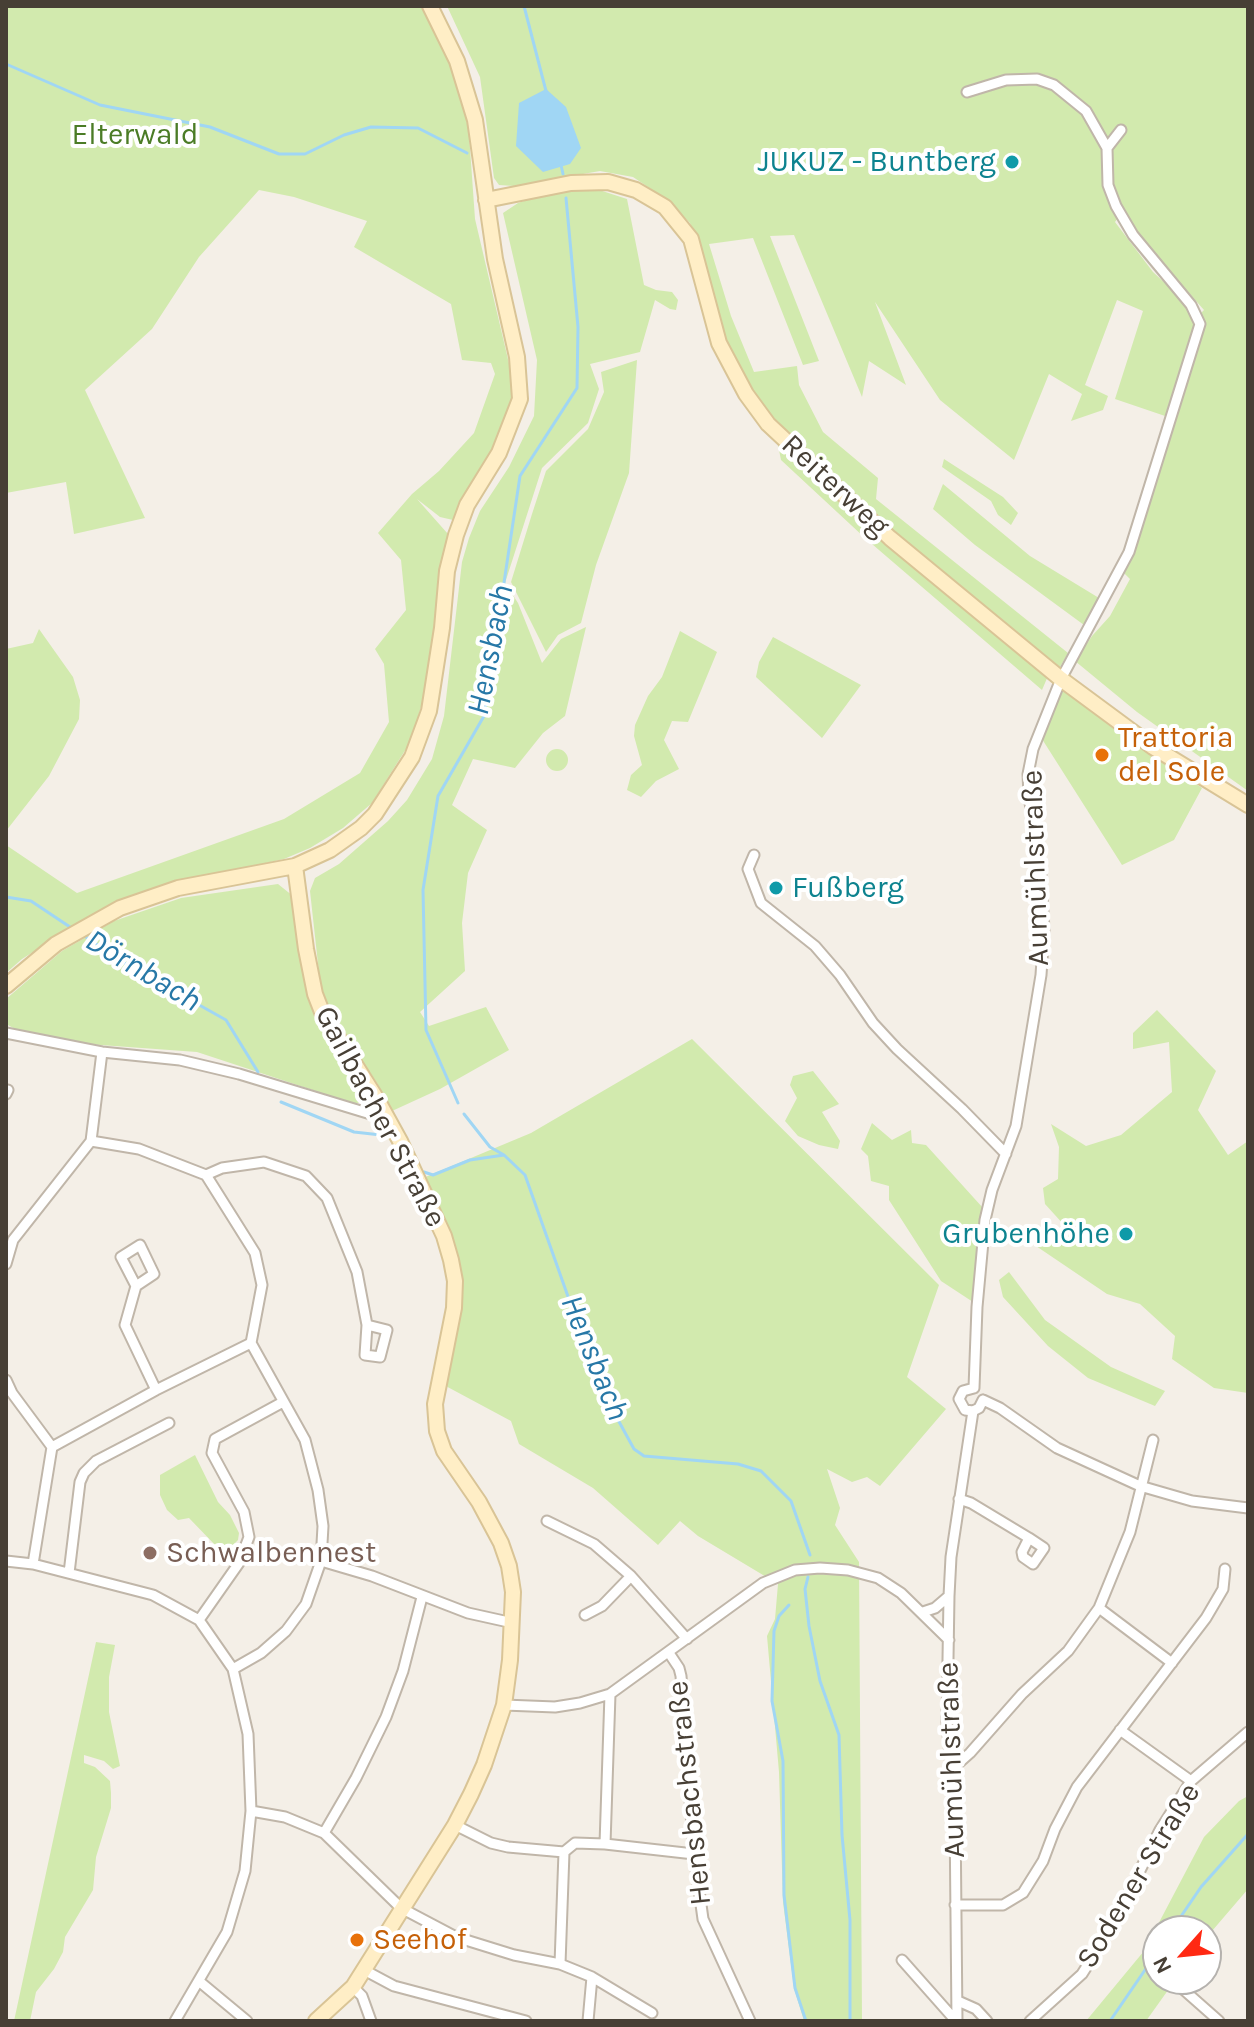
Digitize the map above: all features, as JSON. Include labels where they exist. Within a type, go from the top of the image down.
[{"type":"street","points":[[6,986],[56,944],[90,922],[120,908],[178,888],[295,866],[330,850],[361,828],[390,794],[412,757],[429,711],[447,571],[456,535],[467,505],[489,470],[520,399],[520,377],[495,259],[475,120],[467,89],[430,6]]},
{"type":"street","points":[[967,92],[1006,80],[1037,79],[1054,85],[1086,111],[1107,148],[1121,130]]},
{"type":"street","name":"Aumühlstraße","points":[[956,2021],[952,1769],[947,1722],[949,1596],[951,1557],[973,1411],[962,1407],[959,1399],[963,1391],[974,1388],[985,1220],[992,1190],[1016,1126],[1041,975],[1044,930],[1041,875],[1028,774],[1033,749],[1061,679],[1129,552],[1200,324],[1191,305],[1133,235],[1116,206],[1108,185],[1107,148]]},
{"type":"street","name":"Reiterweg","points":[[486,200],[571,183],[608,182],[636,190],[665,207],[691,239],[719,343],[746,394],[768,424],[890,538],[1061,679],[1153,747],[1248,805]]},
{"type":"street","points":[[754,855],[748,869],[761,903],[815,946],[840,975],[873,1023],[1006,1154]]},
{"type":"street","name":"Gailbacher Straße","points":[[295,866],[306,949],[322,1012],[410,1161],[451,1260],[455,1281],[454,1308],[434,1416],[444,1451],[479,1502],[501,1543],[513,1592],[513,1623],[504,1705],[484,1765],[455,1825],[358,1979],[316,2021]]},
{"type":"street","points":[[6,1033],[102,1052],[180,1060],[239,1074],[387,1119]]},
{"type":"street","points":[[6,1264],[9,1237],[91,1141],[102,1052]]},
{"type":"street","points":[[91,1141],[139,1149],[206,1175],[255,1253],[262,1285],[251,1343],[305,1440],[318,1490],[323,1526],[321,1561],[306,1604],[286,1631],[261,1653],[233,1669]]},
{"type":"street","points":[[206,1175],[222,1168],[264,1162],[306,1176],[327,1198],[357,1272],[367,1325]]},
{"type":"street","points":[[136,1286],[125,1325],[156,1390]]},
{"type":"street","points":[[52,1447],[251,1343]]},
{"type":"street","points":[[6,1380],[9,1394],[52,1447],[33,1564]]},
{"type":"street","points":[[974,1388],[983,1400],[1000,1408],[1057,1448],[1140,1486],[1192,1501],[1248,1508]]},
{"type":"street","points":[[973,1411],[979,1408],[983,1400]]},
{"type":"street","points":[[199,1620],[239,1563],[249,1537],[244,1512],[212,1453],[215,1439],[283,1402]]},
{"type":"street","points":[[69,1573],[80,1482],[84,1473],[96,1461],[169,1423]]},
{"type":"street","points":[[952,1769],[1022,1694],[1068,1651],[1099,1608],[1130,1532],[1153,1440]]},
{"type":"street","points":[[959,1499],[1029,1538]]},
{"type":"street","points":[[547,1521],[594,1544],[631,1576],[687,1639]]},
{"type":"street","points":[[6,1561],[33,1564],[153,1595],[199,1620],[233,1669],[248,1734],[251,1811],[245,1871],[227,1932],[175,2021]]},
{"type":"street","points":[[321,1561],[372,1576],[468,1613],[513,1623]]},
{"type":"street","points":[[955,1905],[1003,1905],[1023,1893],[1043,1861],[1055,1829],[1077,1787],[1206,1618],[1223,1589],[1225,1569]]},
{"type":"street","points":[[504,1705],[555,1707],[610,1694],[763,1583],[795,1570],[848,1570],[878,1578],[923,1612],[949,1640]]},
{"type":"street","points":[[585,1615],[610,1599],[631,1576]]},
{"type":"street","points":[[923,1612],[935,1608],[949,1596]]},
{"type":"street","points":[[324,1833],[386,1717],[403,1671],[422,1597]]},
{"type":"street","points":[[1099,1608],[1172,1663]]},
{"type":"street","name":"Hensbachstraße","points":[[669,1653],[681,1676],[694,1854],[703,1919],[750,2021]]},
{"type":"street","points":[[605,1844],[610,1694]]},
{"type":"street","points":[[1120,1730],[1191,1781]]},
{"type":"street","name":"Sodener Straße","points":[[1030,2021],[1082,1974],[1113,1925],[1160,1830],[1191,1781],[1248,1732]]},
{"type":"street","points":[[251,1811],[285,1817],[324,1833],[401,1908],[456,1937],[514,1955],[560,1964],[592,1977],[652,2013]]},
{"type":"street","points":[[455,1825],[491,1843],[564,1852],[575,1843],[694,1854]]},
{"type":"street","points":[[560,1964],[564,1852]]},
{"type":"street","points":[[902,1960],[956,2021]]},
{"type":"street","points":[[588,2021],[592,1977]]},
{"type":"street","points":[[371,2021],[358,1979],[526,2021]]},
{"type":"street","points":[[200,1982],[247,2021]]},
{"type":"street","points":[[1190,1995],[1219,2021]]},
{"type":"street","points":[[958,2001],[976,2009],[987,2021]]},
{"type":"green space","name":"Elterwald","points":[[6,6],[424,6],[449,60],[463,102],[469,134],[475,219],[511,372],[512,395],[507,418],[489,459],[465,494],[453,520],[440,517],[417,499],[448,534],[439,569],[436,625],[425,693],[411,741],[372,803],[343,828],[284,859],[175,883],[117,902],[22,959],[6,973],[6,845],[77,893],[284,819],[360,773],[389,722],[384,664],[375,649],[406,610],[401,560],[378,533],[412,494],[439,471],[474,433],[495,374],[491,363],[462,360],[451,304],[354,247],[367,221],[294,197],[259,190],[199,257],[152,329],[85,390],[145,518],[74,534],[66,482],[6,493]]},
{"type":"green space","points":[[447,6],[1248,6],[1248,791],[1137,712],[1075,661],[1110,616],[1130,579],[1124,573],[1178,414],[1202,329],[1201,313],[1204,310],[1142,240],[1123,211],[1115,222],[1153,272],[1182,299],[1194,322],[1195,334],[1168,417],[1115,399],[1143,311],[1117,300],[1085,385],[1108,396],[1103,410],[1071,421],[1082,394],[1049,374],[1014,460],[940,400],[875,302],[906,385],[869,361],[862,397],[794,235],[770,236],[819,361],[803,365],[753,238],[709,244],[731,316],[754,372],[797,366],[799,385],[823,432],[878,478],[876,499],[1068,653],[1060,667],[898,536],[776,425],[750,388],[725,341],[690,223],[666,199],[633,177],[600,171],[514,186],[499,185],[494,178],[480,77]]},
{"type":"green space","points":[[593,188],[627,199],[644,285],[672,292],[678,300],[676,310],[655,300],[640,352],[590,364],[599,389],[588,423],[542,468],[505,583],[518,603],[542,663],[561,639],[586,627],[565,716],[543,733],[515,768],[473,759],[452,805],[487,830],[468,873],[462,923],[465,971],[420,1012],[429,1026],[486,1007],[509,1050],[440,1089],[392,1111],[331,1013],[321,991],[310,891],[315,878],[339,864],[388,821],[407,800],[432,759],[444,716],[462,562],[469,538],[480,511],[509,467],[534,416],[537,360],[503,213],[535,197]]},
{"type":"green space","points":[[637,360],[629,473],[596,565],[581,623],[558,635],[546,652],[511,582],[532,514],[546,471],[588,429],[604,392],[601,372]]},
{"type":"green space","points":[[778,445],[868,528],[1048,676],[1042,690],[865,538],[781,460]]},
{"type":"green space","points":[[944,459],[1003,497],[1018,513],[1011,525],[998,515],[991,501],[942,467]]},
{"type":"green space","points":[[943,484],[1030,556],[1099,598],[1084,625],[975,545],[933,509]]},
{"type":"green space","points":[[39,629],[73,677],[80,700],[79,719],[49,776],[6,831],[6,649],[33,643]]},
{"type":"green space","points":[[680,631],[717,652],[688,722],[672,721],[664,740],[679,769],[656,781],[641,797],[627,790],[631,775],[642,765],[634,736],[635,725],[648,696],[662,677]]},
{"type":"green space","points":[[773,637],[861,685],[822,738],[756,677],[759,662]]},
{"type":"green space","points":[[1064,688],[1113,727],[1202,788],[1174,840],[1122,865],[1042,739]]},
{"type":"green space","points":[[557,749],[565,752],[568,760],[565,768],[557,771],[549,768],[546,760],[549,752]]},
{"type":"green space","points":[[278,884],[293,896],[298,949],[309,1002],[334,1046],[364,1087],[365,1100],[355,1104],[197,1052],[30,1037],[6,1024],[6,999],[62,951],[114,921],[181,898]]},
{"type":"green space","points":[[1157,1010],[1216,1071],[1198,1110],[1228,1155],[1248,1141],[1248,1393],[1214,1388],[1172,1359],[1175,1336],[1140,1304],[1107,1294],[1036,1246],[1038,1226],[1060,1235],[1074,1236],[1045,1204],[1043,1188],[1058,1179],[1059,1147],[1051,1124],[1086,1146],[1121,1135],[1172,1092],[1169,1042],[1133,1049],[1133,1033]]},
{"type":"green space","points":[[692,1039],[939,1285],[907,1377],[946,1409],[880,1486],[867,1477],[852,1482],[827,1469],[840,1508],[835,1525],[859,1562],[862,2021],[804,2021],[794,1988],[783,1902],[779,1772],[767,1636],[775,1619],[778,1584],[698,1536],[680,1521],[658,1545],[593,1488],[519,1444],[511,1421],[442,1384],[458,1309],[423,1178],[531,1133]]},
{"type":"green space","points":[[813,1071],[839,1104],[822,1112],[840,1141],[838,1149],[798,1136],[785,1121],[797,1098],[790,1085],[793,1076]]},
{"type":"green space","points":[[872,1123],[892,1140],[911,1130],[912,1143],[926,1145],[983,1208],[973,1302],[941,1281],[889,1200],[889,1186],[871,1181],[868,1156],[861,1149]]},
{"type":"green space","points":[[1009,1272],[1045,1320],[1111,1367],[1165,1391],[1155,1406],[1088,1378],[1048,1346],[1003,1297],[999,1280]]},
{"type":"green space","points":[[195,1455],[218,1502],[230,1515],[239,1533],[238,1540],[232,1546],[216,1546],[189,1518],[178,1520],[167,1510],[160,1495],[160,1475]]},
{"type":"green space","points":[[96,1642],[115,1645],[109,1677],[109,1712],[120,1766],[113,1769],[104,1761],[84,1755],[84,1763],[95,1767],[110,1781],[111,1808],[96,1857],[93,1890],[65,1937],[63,1952],[54,1969],[36,1992],[30,2021],[14,2021]]},
{"type":"green space","points":[[1248,1796],[1248,1889],[1222,1919],[1222,1915],[1163,1915],[1204,1837],[1239,1801]]},
{"type":"green space","points":[[1142,1953],[1142,1995],[1165,1995],[1146,2021],[1086,2021]]},
{"type":"water","points":[[546,89],[566,107],[581,148],[570,164],[543,172],[516,146],[519,103]]},
{"type":"waterway","name":"Hensbach","points":[[524,6],[546,91]]},
{"type":"waterway","points":[[6,64],[100,105],[210,127],[279,154],[305,154],[344,135],[371,127],[418,128],[467,153]]},
{"type":"waterway","name":"Hensbach","points":[[561,165],[563,174]]},
{"type":"waterway","name":"Hensbach","points":[[458,1103],[426,1030],[423,890],[438,796],[484,716],[520,476],[577,388],[578,327],[566,198]]},
{"type":"waterway","name":"Dörnbach","points":[[6,897],[31,901],[73,929]]},
{"type":"waterway","name":"Dörnbach","points":[[83,935],[126,964],[226,1020],[258,1072]]},
{"type":"waterway","name":"Dörnbach","points":[[281,1102],[354,1132],[381,1135]]},
{"type":"waterway","name":"Hensbach","points":[[464,1114],[490,1147],[504,1155],[525,1175],[600,1387],[634,1449],[644,1456],[738,1464],[761,1471],[791,1501],[810,1555]]},
{"type":"waterway","name":"Dörnbach","points":[[424,1172],[433,1175],[470,1160],[504,1155]]},
{"type":"waterway","name":"Hensbach","points":[[808,1577],[805,1589],[809,1626],[820,1681],[839,1735],[842,1835],[850,1920],[850,2021]]},
{"type":"waterway","points":[[789,1605],[779,1616],[774,1631],[772,1701],[783,1761],[784,1895],[795,1988],[806,2021]]},
{"type":"waterway","points":[[1182,1915],[1201,1887],[1248,1834]]},
{"type":"waterway","points":[[1110,2021],[1142,1974]]},
{"type":"place","name":"JUKUZ - Buntberg","points":[[1012,162]]},
{"type":"place","name":"Trattoria del Sole","points":[[1102,755]]},
{"type":"place","name":"Fußberg","points":[[776,888]]},
{"type":"place","name":"Grubenhöhe","points":[[1126,1234]]},
{"type":"place","name":"Schwalbennest","points":[[150,1553]]},
{"type":"place","name":"Seehof","points":[[357,1940]]}]
